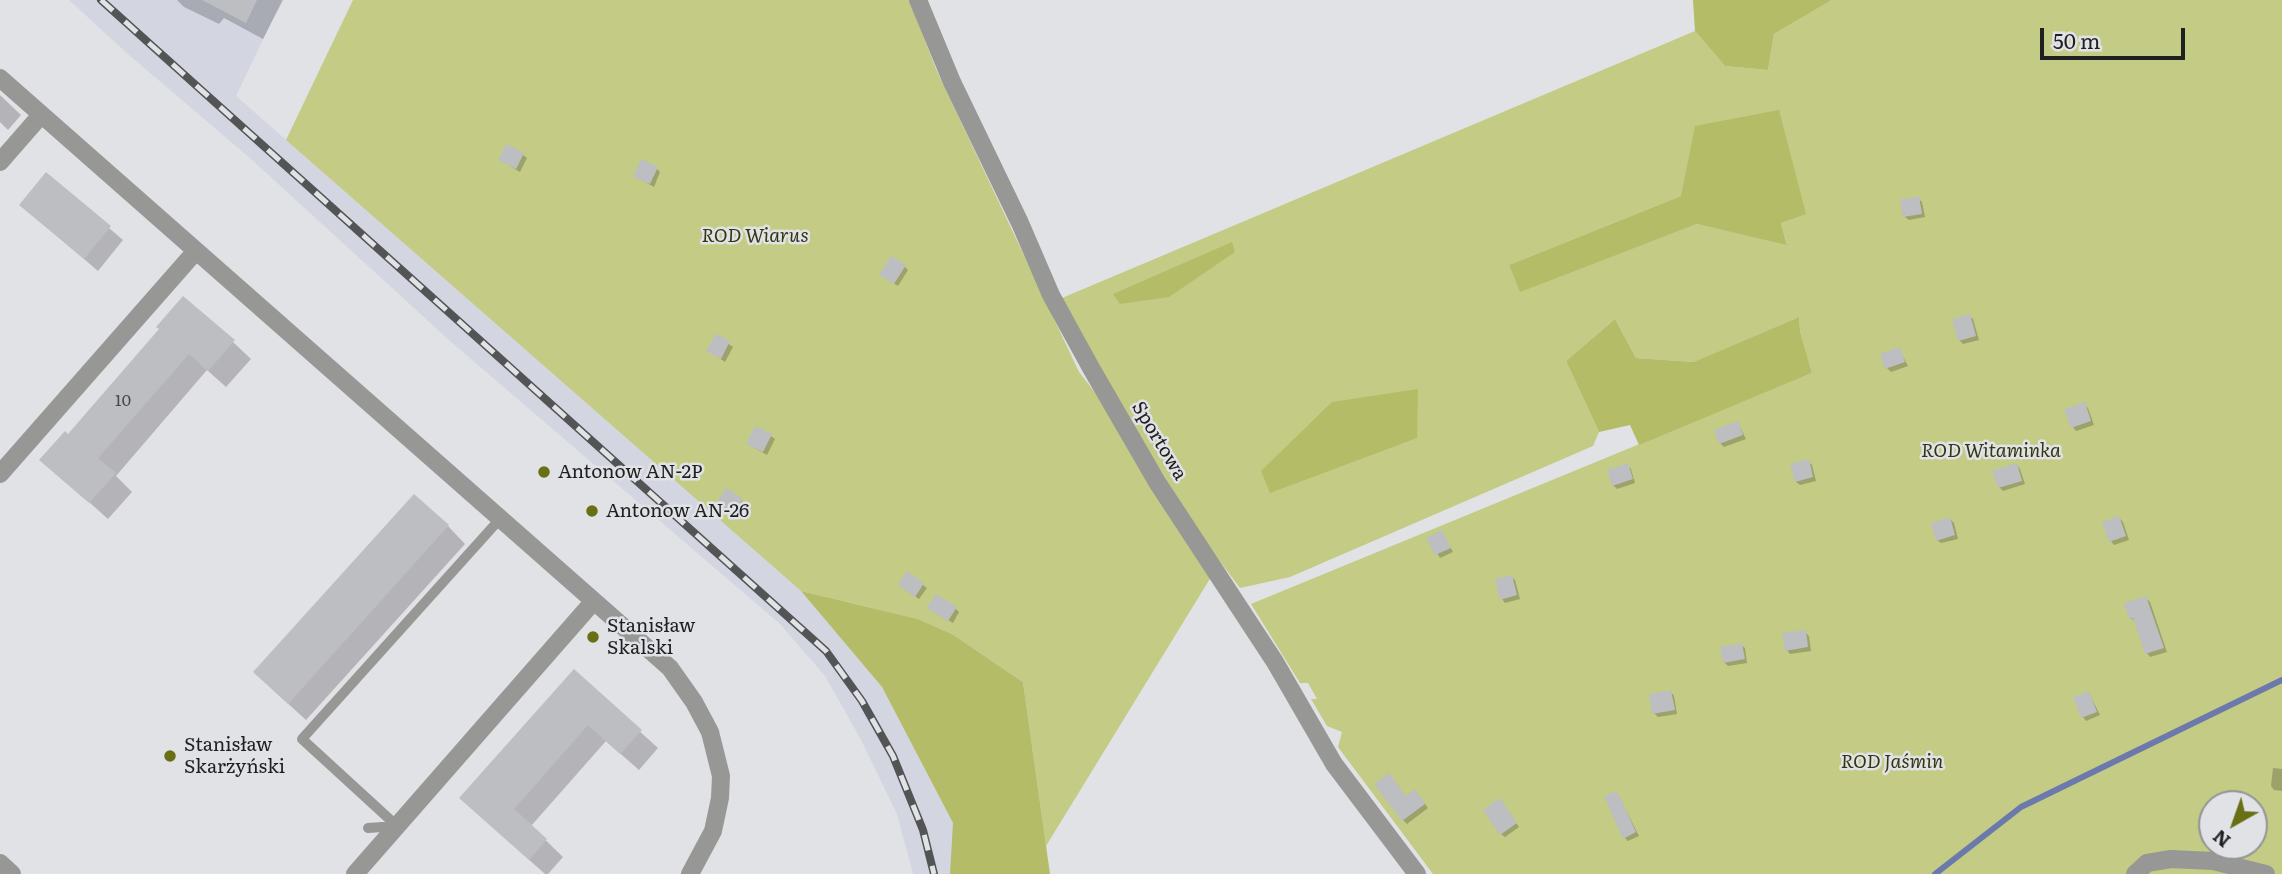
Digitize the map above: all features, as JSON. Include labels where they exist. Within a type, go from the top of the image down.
[{"type":"street","name":"Sportowa","points":[[918,0],[952,82],[1020,223],[1051,295],[1098,379],[1157,482],[1275,662],[1334,764],[1417,874]]},
{"type":"street","points":[[0,78],[670,668],[694,702],[710,732],[721,776],[720,798],[713,831],[690,874]]},
{"type":"street","points":[[0,162],[41,115]]},
{"type":"street","points":[[0,474],[195,252]]},
{"type":"street","points":[[355,874],[593,602]]},
{"type":"street","points":[[2135,874],[2147,863],[2171,859],[2213,861],[2266,874]]},
{"type":"street","points":[[0,863],[12,874]]},
{"type":"lane","points":[[397,826],[302,739],[499,520]]},
{"type":"lane","points":[[368,828],[397,826]]},
{"type":"shaded area","points":[[69,0],[282,0],[236,96],[801,591],[882,687],[953,823],[964,874],[913,874],[897,814],[859,736],[825,676],[780,624],[450,341],[251,159]]},
{"type":"green space","name":"ROD Wiarus","points":[[353,0],[909,0],[936,69],[1079,372],[1097,395],[1211,577],[1046,846],[1023,682],[952,634],[918,619],[801,591],[286,140]]},
{"type":"green space","points":[[1693,0],[1832,0],[1774,34],[1768,70],[1725,66],[1695,31]]},
{"type":"green space","points":[[1832,0],[2282,0],[2282,874],[1433,874],[1338,747],[1342,732],[1327,726],[1311,699],[1317,699],[1308,683],[1300,683],[1251,604],[1812,373],[1800,331],[1799,317],[1695,362],[1636,358],[1615,319],[1566,361],[1599,432],[1593,446],[1290,577],[1240,588],[1200,535],[1123,409],[1062,298],[1695,31],[1725,66],[1768,70],[1774,34]],"holes":[[[1681,196],[1806,213],[1781,223],[1787,244],[1697,224],[1520,291],[1509,265]]]},
{"type":"green space","points":[[1779,110],[1806,214],[1781,223],[1787,245],[1697,224],[1520,292],[1509,265],[1681,196],[1695,126]]},
{"type":"green space","points":[[1232,242],[1235,252],[1169,297],[1120,304],[1113,294]]},
{"type":"green space","points":[[1799,317],[1800,331],[1812,373],[1639,445],[1630,425],[1599,432],[1566,361],[1615,319],[1636,358],[1694,362]]},
{"type":"green space","points":[[1418,389],[1417,438],[1270,493],[1261,471],[1332,402]]},
{"type":"green space","points":[[801,591],[918,619],[952,634],[1023,682],[1050,874],[950,874],[953,823],[882,687]]},
{"type":"building","points":[[202,0],[257,0],[246,23]]},
{"type":"building","points":[[506,144],[524,153],[516,169],[498,160]]},
{"type":"building","points":[[641,159],[658,167],[650,184],[633,177]]},
{"type":"building","points":[[46,172],[111,226],[84,259],[19,205]]},
{"type":"building","points":[[1919,196],[1922,214],[1903,217],[1900,200]]},
{"type":"building","points":[[891,256],[906,265],[894,284],[879,275]]},
{"type":"building","points":[[183,296],[235,340],[208,371],[189,354],[98,458],[116,473],[89,503],[39,460],[65,431],[68,434],[159,329],[156,327]]},
{"type":"building","points":[[1970,314],[1976,336],[1958,341],[1952,319]]},
{"type":"building","points":[[716,334],[730,341],[721,359],[706,351]]},
{"type":"building","points":[[1900,347],[1905,362],[1885,369],[1880,354]]},
{"type":"building","points":[[2085,402],[2091,421],[2071,428],[2064,409]]},
{"type":"building","points":[[1738,421],[1743,435],[1719,444],[1714,430]]},
{"type":"building","points":[[755,426],[772,434],[763,452],[746,444]]},
{"type":"building","points":[[1809,459],[1813,477],[1795,482],[1790,464]]},
{"type":"building","points":[[1628,463],[1633,479],[1612,486],[1607,470]]},
{"type":"building","points":[[2017,463],[2022,481],[1998,488],[1992,471]]},
{"type":"building","points":[[726,488],[743,499],[734,513],[717,502]]},
{"type":"building","points":[[414,494],[449,525],[288,704],[253,672]]},
{"type":"building","points":[[2119,516],[2126,536],[2109,542],[2102,522]]},
{"type":"building","points":[[1950,517],[1955,535],[1936,541],[1931,523]]},
{"type":"building","points":[[1442,530],[1451,548],[1435,555],[1426,538]]},
{"type":"building","points":[[907,571],[924,583],[915,597],[898,585]]},
{"type":"building","points":[[1512,575],[1517,595],[1500,600],[1495,579]]},
{"type":"building","points":[[936,594],[957,607],[948,621],[927,608]]},
{"type":"building","points":[[2146,596],[2164,648],[2145,654],[2133,618],[2129,619],[2124,603]]},
{"type":"building","points":[[1806,630],[1808,647],[1785,651],[1782,633]]},
{"type":"building","points":[[1742,643],[1745,659],[1723,663],[1720,647]]},
{"type":"building","points":[[574,669],[642,730],[620,754],[588,725],[514,809],[547,839],[529,860],[459,798]]},
{"type":"building","points":[[1671,690],[1675,710],[1652,714],[1649,694]]},
{"type":"building","points":[[2089,691],[2097,712],[2081,718],[2073,697]]},
{"type":"building","points":[[1389,773],[1406,796],[1415,789],[1425,804],[1402,821],[1374,784]]},
{"type":"building","points":[[1617,791],[1636,832],[1623,839],[1604,796]]},
{"type":"building","points":[[1500,798],[1517,823],[1500,835],[1483,810]]},
{"type":"waterway","points":[[1935,874],[2021,807],[2282,680]]},
{"type":"railway","points":[[101,0],[826,651],[862,701],[893,756],[923,830],[934,874]]},
{"type":"place","name":"Antonow AN-2P","points":[[544,472]]},
{"type":"place","name":"Antonow AN-26","points":[[592,511]]},
{"type":"place","name":"Stanisław Skalski","points":[[593,637]]},
{"type":"place","name":"Stanisław Skarżyński","points":[[170,756]]},
{"type":"park label","name":"ROD Witaminka","points":[[1991,451]]},
{"type":"park label","name":"ROD Jaśmin","points":[[1892,762]]}]
